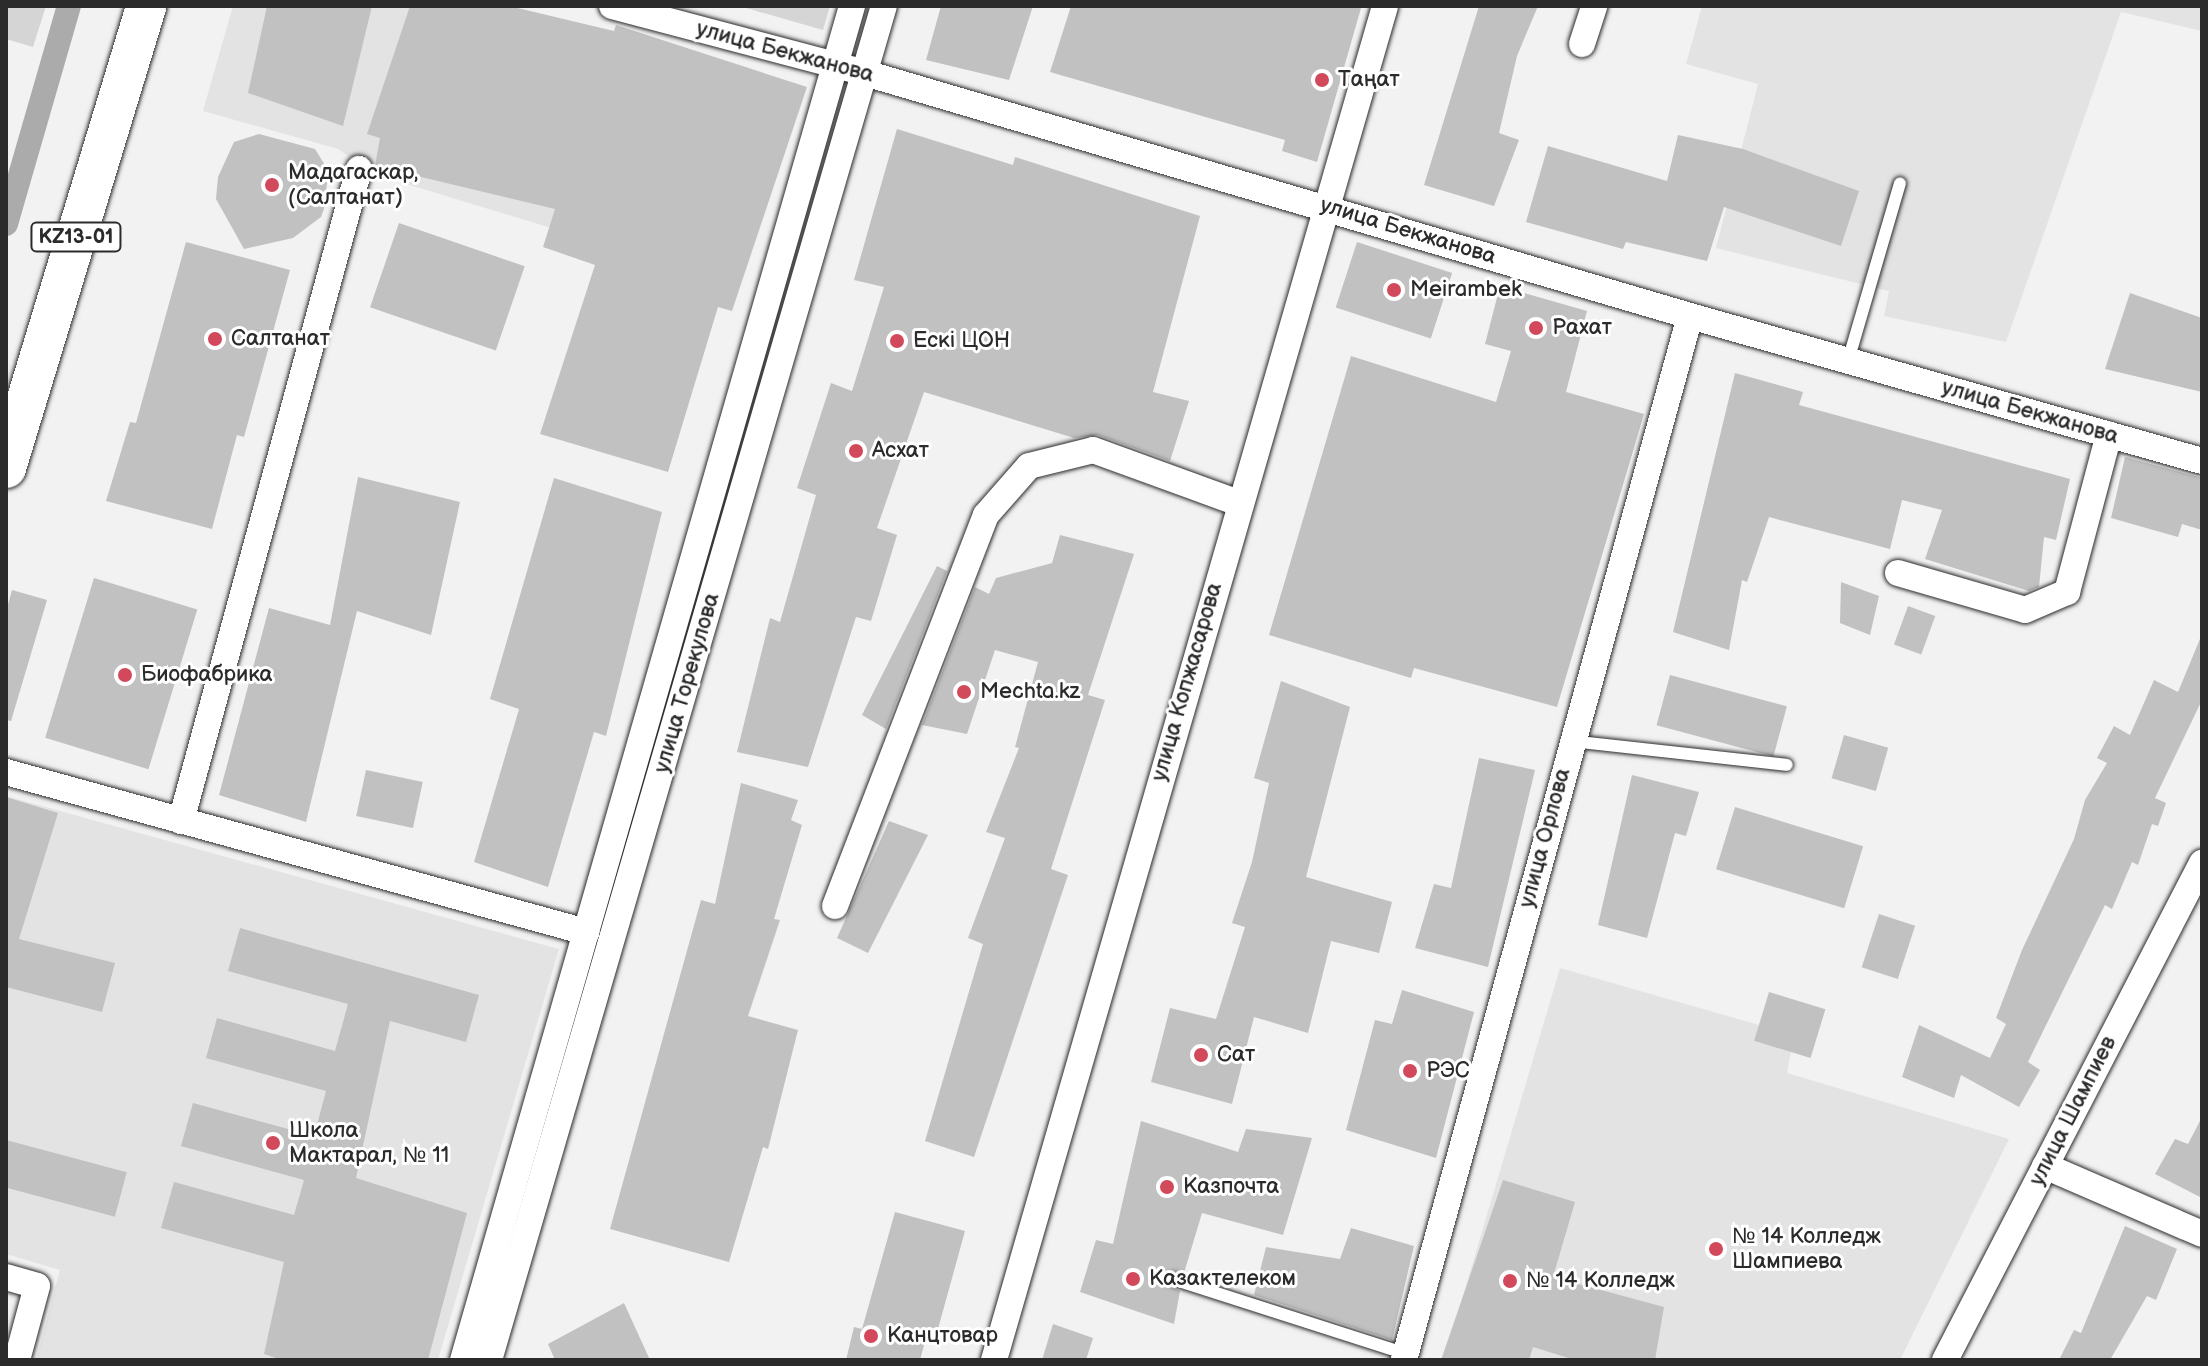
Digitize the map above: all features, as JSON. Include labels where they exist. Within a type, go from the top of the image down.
[{"type":"main road","name":"KZ13-01","points":[[6,468],[146,6]]},
{"type":"street","name":"улица Бекжанова","points":[[612,6],[865,73],[1690,316],[2202,461]]},
{"type":"street","name":"улица Торекулова","points":[[463,1360],[852,6]]},
{"type":"street","name":"улица Торекулова","points":[[489,1360],[884,6]]},
{"type":"street","name":"улица Копжасарова","points":[[994,1360],[1385,6]]},
{"type":"street","points":[[1582,44],[1594,6]]},
{"type":"street","points":[[181,821],[359,169]]},
{"type":"street","name":"улица Орлова","points":[[1405,1357],[1571,741],[1690,316]]},
{"type":"street","points":[[1898,573],[2025,610],[2067,592],[2109,434]]},
{"type":"street","points":[[835,906],[986,515],[1029,466],[1093,450],[1239,503]]},
{"type":"street","points":[[6,772],[586,932]]},
{"type":"street","name":"улица Шампиев","points":[[1945,1360],[2202,863]]},
{"type":"street","points":[[2045,1166],[2202,1234]]},
{"type":"street","points":[[6,1277],[37,1286],[17,1360]]},
{"type":"lane","points":[[1848,361],[1900,183]]},
{"type":"lane","points":[[1571,741],[1787,765]]},
{"type":"lane","points":[[1173,1279],[1405,1357]]},
{"type":"shaded area","points":[[6,6],[46,6],[33,47],[6,39]]},
{"type":"shaded area","points":[[233,6],[424,6],[729,282],[377,175],[338,149],[203,111]]},
{"type":"shaded area","points":[[739,6],[830,6],[823,30]]},
{"type":"shaded area","points":[[1702,6],[2202,6],[2202,31],[2121,12],[2006,342],[1884,316],[1889,291],[1716,248],[1758,84],[1686,64]]},
{"type":"shaded area","points":[[6,796],[559,949],[438,1360],[36,1360],[60,1270],[6,1254]]},
{"type":"shaded area","name":"№ 14 Колледж Шампиева","points":[[1560,968],[1794,1035],[1787,1073],[2009,1139],[1900,1360],[1444,1360]]},
{"type":"building","points":[[267,6],[372,6],[343,126],[248,93]]},
{"type":"building","points":[[410,6],[509,6],[614,31],[616,25],[807,87],[732,311],[718,307],[668,472],[540,434],[595,265],[543,247],[555,209],[375,166],[380,138],[367,134]]},
{"type":"building","points":[[941,6],[1033,6],[1009,80],[926,60]]},
{"type":"building","points":[[1071,6],[1361,8],[1317,162],[1282,151],[1285,140],[1050,72]]},
{"type":"building","points":[[1479,6],[1538,6],[1517,56],[1499,133],[1519,140],[1494,206],[1424,185]]},
{"type":"building","points":[[897,129],[1013,165],[1015,157],[1200,216],[1153,392],[1189,401],[1170,461],[1098,435],[1074,438],[924,392],[877,528],[897,535],[871,621],[856,617],[808,767],[737,752],[770,618],[780,622],[816,495],[797,488],[831,383],[852,391],[884,287],[854,280]]},
{"type":"building","name":"Мадагаскар, (Салтанат)","points":[[259,134],[315,149],[328,170],[325,206],[321,217],[293,238],[244,249],[216,199],[218,177],[234,142]]},
{"type":"building","points":[[1678,135],[1743,149],[1859,191],[1841,246],[1724,207],[1707,261],[1626,242],[1623,249],[1526,222],[1548,146],[1667,181]]},
{"type":"building","points":[[399,223],[525,266],[496,350],[370,307]]},
{"type":"building","name":"Салтанат","points":[[186,242],[290,270],[244,437],[237,435],[212,529],[106,501],[130,422],[136,423]]},
{"type":"building","name":"Meirambek","points":[[1357,242],[1452,273],[1431,339],[1336,308]]},
{"type":"building","points":[[1500,286],[1587,311],[1566,392],[1644,414],[1557,707],[1414,668],[1411,678],[1269,635],[1351,356],[1496,402],[1511,351],[1485,344]]},
{"type":"building","points":[[2130,293],[2202,318],[2202,392],[2105,369]]},
{"type":"building","points":[[1735,373],[1803,392],[1799,405],[2070,479],[2056,540],[2044,537],[2039,587],[2029,591],[1925,559],[1942,510],[1902,500],[1890,549],[1769,517],[1747,582],[1742,580],[1729,650],[1673,632]]},
{"type":"building","points":[[2125,457],[2202,478],[2202,530],[2182,524],[2178,537],[2111,518]]},
{"type":"building","points":[[358,477],[460,502],[431,635],[357,611],[306,822],[219,795],[269,608],[330,625]]},
{"type":"building","points":[[554,478],[662,512],[606,736],[594,732],[548,887],[474,862],[519,709],[490,699]]},
{"type":"building","points":[[1060,535],[1134,554],[1088,695],[1105,700],[1051,869],[1068,875],[974,1157],[925,1141],[983,944],[968,938],[1005,838],[986,832],[1019,748],[1015,747],[1038,662],[995,650],[967,734],[922,725],[975,587],[989,594],[996,578],[1052,563]]},
{"type":"building","points":[[937,566],[947,571],[886,729],[862,715]]},
{"type":"building","name":"Биофабрика","points":[[94,578],[197,610],[148,769],[45,738]]},
{"type":"building","points":[[1841,582],[1879,596],[1870,635],[1840,623]]},
{"type":"building","points":[[12,590],[47,600],[11,721],[6,720],[6,612]]},
{"type":"building","points":[[1908,606],[1935,616],[1921,654],[1894,645]]},
{"type":"building","points":[[2202,634],[2202,700],[2155,798],[2166,803],[2158,826],[2152,824],[2138,865],[2132,862],[2112,909],[2105,905],[2028,1062],[2040,1070],[2019,1107],[1961,1075],[1954,1098],[1902,1077],[1919,1025],[1990,1058],[2006,1024],[1996,1018],[2022,950],[2074,839],[2085,800],[2107,763],[2097,758],[2114,726],[2130,735],[2154,680],[2178,692]]},
{"type":"building","points":[[1670,675],[1787,706],[1773,757],[1657,725]]},
{"type":"building","points":[[1281,681],[1350,707],[1306,877],[1392,902],[1379,953],[1331,941],[1308,1033],[1254,1017],[1232,1104],[1151,1082],[1170,1008],[1216,1019],[1245,927],[1232,923],[1252,862],[1269,783],[1254,778]]},
{"type":"building","points":[[1844,735],[1888,748],[1876,791],[1832,778]]},
{"type":"building","points":[[1479,758],[1535,770],[1488,967],[1415,948],[1434,884],[1451,888]]},
{"type":"building","points":[[366,770],[423,782],[413,828],[356,816]]},
{"type":"building","points":[[1632,775],[1699,792],[1686,836],[1675,833],[1647,938],[1598,925]]},
{"type":"building","points":[[741,783],[798,800],[791,820],[802,825],[774,919],[780,920],[748,1016],[798,1030],[768,1149],[763,1147],[729,1262],[610,1229],[701,900],[715,904]]},
{"type":"building","points":[[6,797],[58,813],[19,939],[115,963],[102,1012],[6,987]]},
{"type":"building","points":[[1735,807],[1863,846],[1844,908],[1716,869]]},
{"type":"building","points":[[889,821],[928,835],[868,953],[837,938]]},
{"type":"building","points":[[1879,914],[1915,926],[1898,979],[1862,967]]},
{"type":"building","name":"Школа Мактарал, № 11","points":[[240,928],[479,995],[466,1042],[390,1021],[356,1178],[467,1213],[428,1360],[282,1360],[264,1354],[284,1262],[161,1228],[174,1182],[294,1215],[304,1180],[181,1146],[193,1103],[314,1136],[326,1091],[206,1058],[217,1018],[335,1051],[348,1004],[228,971]]},
{"type":"building","name":"РЭС","points":[[1402,990],[1474,1012],[1436,1158],[1346,1130],[1375,1020],[1392,1024]]},
{"type":"building","points":[[1769,992],[1825,1009],[1811,1058],[1754,1041]]},
{"type":"building","points":[[2202,1117],[2202,1198],[2155,1174],[2175,1139],[2188,1144]]},
{"type":"building","points":[[1141,1121],[1238,1152],[1246,1129],[1312,1138],[1283,1235],[1202,1213],[1184,1273],[1172,1270],[1164,1277],[1167,1286],[1180,1291],[1174,1324],[1080,1292],[1096,1240],[1113,1244]]},
{"type":"building","points":[[6,1140],[127,1172],[115,1217],[6,1188]]},
{"type":"building","name":"№ 14 Колледж","points":[[1503,1180],[1575,1202],[1553,1277],[1664,1307],[1655,1360],[1575,1360],[1533,1347],[1529,1360],[1441,1360]]},
{"type":"building","points":[[895,1212],[965,1231],[938,1329],[929,1327],[920,1360],[846,1360],[854,1327],[862,1329]]},
{"type":"building","points":[[2125,1226],[2177,1249],[2156,1300],[2147,1296],[2110,1360],[2059,1360],[2074,1330],[2081,1333]]},
{"type":"building","points":[[1351,1228],[1414,1246],[1392,1340],[1254,1295],[1266,1247],[1340,1259]]},
{"type":"building","points":[[624,1303],[650,1360],[555,1360],[548,1344]]},
{"type":"building","points":[[1053,1324],[1093,1338],[1086,1360],[1042,1360]]},
{"type":"waterway","points":[[6,224],[69,6]]},
{"type":"place","name":"Таңат","points":[[1322,80]]},
{"type":"place","name":"Мадагаскар, (Салтанат)","points":[[272,185]]},
{"type":"place","name":"Meirambek","points":[[1394,290]]},
{"type":"place","name":"Рахат","points":[[1536,328]]},
{"type":"place","name":"Салтанат","points":[[215,339]]},
{"type":"place","name":"Ескі ЦОН","points":[[897,341]]},
{"type":"place","name":"Асхат","points":[[856,451]]},
{"type":"place","name":"Биофабрика","points":[[125,675]]},
{"type":"place","name":"Mechta.kz","points":[[964,692]]},
{"type":"place","name":"Сат","points":[[1201,1055]]},
{"type":"place","name":"РЭС","points":[[1410,1071]]},
{"type":"place","name":"Школа Мактарал, № 11","points":[[273,1143]]},
{"type":"place","name":"Казпочта","points":[[1167,1187]]},
{"type":"place","name":"№ 14 Колледж Шампиева","points":[[1716,1249]]},
{"type":"place","name":"Казактелеком","points":[[1133,1279]]},
{"type":"place","name":"№ 14 Колледж","points":[[1510,1281]]},
{"type":"place","name":"Канцтовар","points":[[871,1336]]}]
